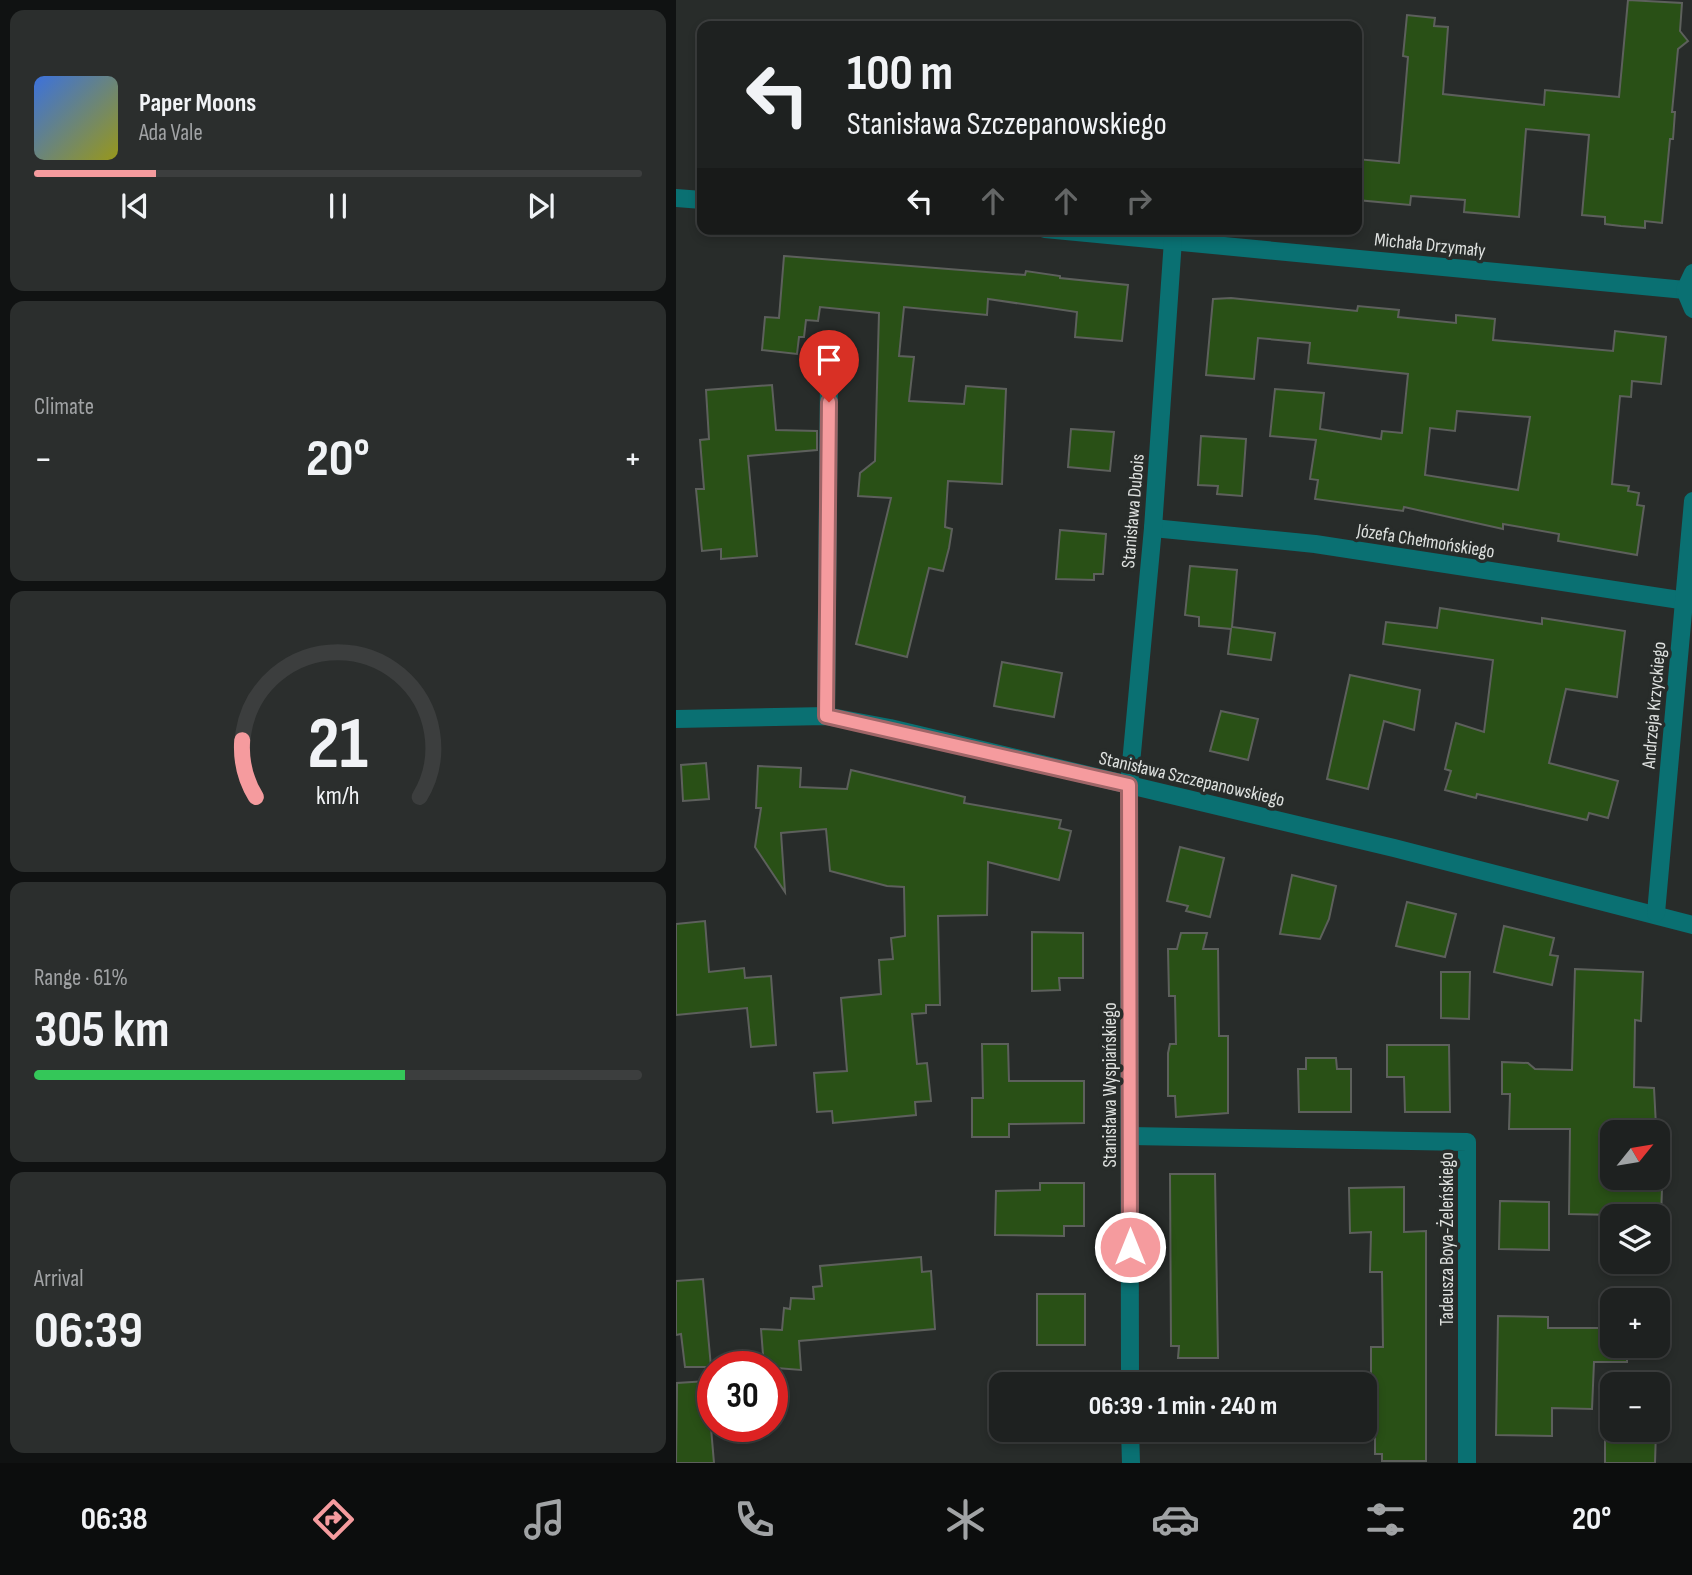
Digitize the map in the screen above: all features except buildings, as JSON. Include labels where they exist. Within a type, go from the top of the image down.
[{"type":"street","points":[[676,198],[697,200]]},
{"type":"street","name":"Michała Drzymały","points":[[1115,235],[1689,281]]},
{"type":"street","name":"Stanisława Dubois","points":[[1129,785],[1153,528],[1173,240]]},
{"type":"street","points":[[1689,281],[1693,309]]},
{"type":"street","points":[[826,716],[829,376]]},
{"type":"street","name":"Andrzeja Krzyckiego","points":[[1656,914],[1688,602],[1693,500]]},
{"type":"street","name":"Józefa Chełmońskiego","points":[[1153,528],[1315,544],[1688,602]]},
{"type":"street","name":"Stanisława Szczepanowskiego","points":[[676,719],[826,716],[1129,785],[1693,925]]},
{"type":"street","name":"Stanisława Wyspiańskiego","points":[[1129,785],[1130,1372]]},
{"type":"street","name":"Tadeusza Boya-Żeleńskiego","points":[[1130,1136],[1467,1142],[1467,1463]]},
{"type":"street","points":[[1130,1442],[1130,1463]]},
{"type":"route","points":[[829,402],[826,716],[890,728],[1129,785],[1130,1247]]}]
